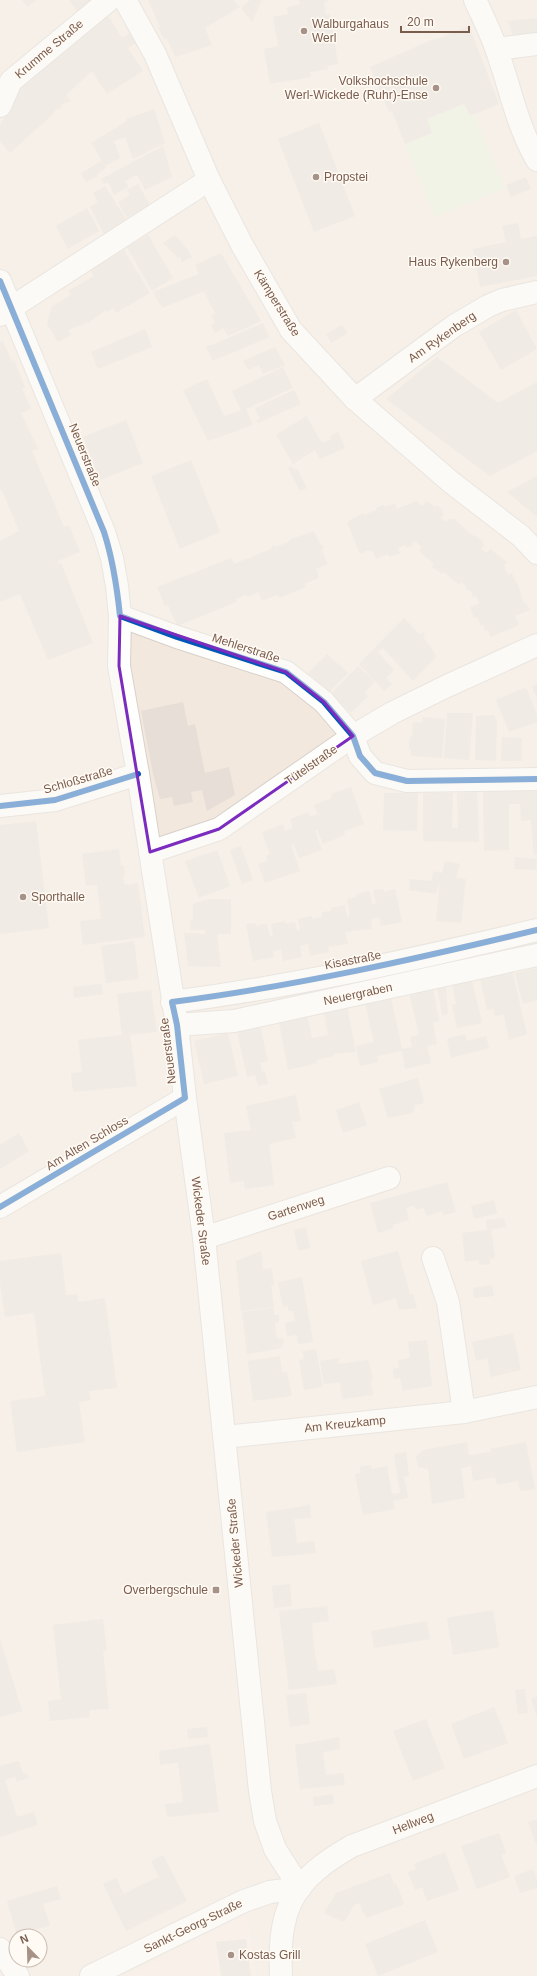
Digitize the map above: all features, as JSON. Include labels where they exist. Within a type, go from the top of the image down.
[{"type":"street","name":"Krumme Straße","points":[[0,106],[11,81],[109,0]]},
{"type":"street","name":"Kämperstraße","points":[[125,0],[155,54],[209,180],[242,245],[291,330],[355,399],[452,483],[521,536],[537,553]]},
{"type":"street","points":[[475,0],[497,49],[516,111],[529,146],[537,160]]},
{"type":"street","points":[[497,49],[537,44]]},
{"type":"street","points":[[0,281],[4,309],[209,180]]},
{"type":"street","name":"Am Rykenberg","points":[[355,399],[471,315],[502,300],[537,292]]},
{"type":"street","name":"Neuerstraße","points":[[4,309],[104,532],[112,558],[120,616],[119,666],[138,774],[172,1002],[177,1025],[185,1098]]},
{"type":"street","name":"Mehlerstraße","points":[[120,616],[176,637],[286,672],[324,702],[353,736],[360,756],[375,773],[407,781],[537,779]]},
{"type":"street","name":"Tütelstraße","points":[[150,852],[219,829],[353,736],[422,697],[537,645]]},
{"type":"street","name":"Schloßstraße","points":[[0,806],[55,800],[138,774]]},
{"type":"street","name":"Kisastraße","points":[[172,1002],[245,992],[351,973],[537,930]]},
{"type":"street","name":"Neuergraben","points":[[177,1025],[234,1022],[537,955]]},
{"type":"street","name":"Am Alten Schloss","points":[[0,1207],[185,1098]]},
{"type":"street","name":"Wickeder Straße","points":[[185,1098],[204,1238],[239,1586],[265,1821],[275,1849],[300,1888]]},
{"type":"street","name":"Gartenweg","points":[[204,1238],[389,1178]]},
{"type":"street","points":[[434,1258],[448,1302],[464,1412]]},
{"type":"street","name":"Am Kreuzkamp","points":[[225,1437],[464,1412],[537,1396]]},
{"type":"street","name":"Hellweg","points":[[300,1888],[311,1873],[328,1860],[352,1846],[537,1776]]},
{"type":"street","points":[[281,1976],[281,1932],[287,1909],[300,1888]]},
{"type":"street","name":"Sankt-Georg-Straße","points":[[91,1976],[244,1900],[270,1892],[300,1888]]},
{"type":"street","points":[[0,1948],[18,1976]]},
{"type":"highlighted area","points":[[120,616],[286,672],[324,702],[353,736],[219,829],[150,852],[119,666]]},
{"type":"shaded area","points":[[0,0],[537,0],[537,1976],[0,1976]]},
{"type":"shaded area","points":[[244,1916],[248,1923],[256,1976],[127,1976]]},
{"type":"green space","points":[[464,104],[469,116],[474,114],[505,188],[435,217],[405,144],[432,133],[427,119]]},
{"type":"building","points":[[22,0],[37,0],[27,7]]},
{"type":"building","points":[[69,0],[99,0],[80,15]]},
{"type":"building","points":[[148,0],[233,0],[240,7],[205,28],[212,45],[176,57],[166,38],[164,39],[158,28],[160,27]]},
{"type":"building","points":[[250,0],[262,0],[252,22],[241,8]]},
{"type":"building","name":"Walburgahaus Werl","points":[[299,0],[327,0],[328,2],[324,2],[326,15],[330,14],[338,64],[327,66],[328,69],[310,72],[311,77],[270,84],[264,49],[278,46],[273,17],[288,14],[287,7],[300,4]]},
{"type":"building","points":[[107,14],[122,38],[130,33],[136,43],[128,48],[143,71],[107,94],[92,71],[66,95],[71,101],[62,104],[62,107],[54,111],[54,113],[10,153],[0,141],[0,125],[24,81]]},
{"type":"building","points":[[537,18],[537,35],[514,38],[508,21]]},
{"type":"building","name":"Volkshochschule Werl-Wickede (Ruhr)-Ense","points":[[469,26],[499,104],[470,116],[464,104],[427,119],[432,133],[405,144],[392,111],[389,112],[370,67],[436,38],[437,39]]},
{"type":"building","points":[[154,109],[165,143],[133,159],[125,137],[114,141],[120,158],[105,166],[106,168],[97,174],[98,176],[86,182],[81,174],[102,160],[91,143],[127,121],[126,119]]},
{"type":"building","name":"Propstei","points":[[319,123],[355,216],[314,232],[278,139]]},
{"type":"building","points":[[163,146],[172,177],[145,190],[137,175],[125,181],[128,187],[114,195],[108,182],[104,184],[101,179]]},
{"type":"building","points":[[526,177],[531,189],[511,197],[506,185]]},
{"type":"building","points":[[138,184],[150,205],[127,218],[118,202],[130,195],[127,190]]},
{"type":"building","points":[[105,186],[127,221],[105,236],[90,207],[98,202],[93,193]]},
{"type":"building","points":[[87,208],[99,231],[68,249],[56,226]]},
{"type":"building","name":"Haus Rykenberg","points":[[518,223],[521,239],[537,236],[537,276],[480,287],[473,249],[506,242],[502,226]]},
{"type":"building","points":[[148,235],[173,278],[152,291],[127,247]]},
{"type":"building","points":[[175,235],[192,257],[182,262],[180,257],[178,258],[163,243]]},
{"type":"building","points":[[124,250],[150,293],[116,313],[113,308],[107,312],[106,310],[88,323],[78,325],[68,331],[71,335],[58,342],[47,324],[52,306],[71,295],[68,291],[94,276],[90,270]]},
{"type":"building","points":[[221,253],[261,321],[228,336],[223,328],[215,333],[211,326],[215,323],[211,315],[215,313],[204,292],[207,290],[162,308],[153,292],[199,274],[195,265]]},
{"type":"building","points":[[516,310],[537,349],[501,370],[479,332]]},
{"type":"building","points":[[263,323],[270,337],[212,361],[206,346],[212,345]]},
{"type":"building","points":[[342,325],[348,333],[331,343],[326,334]]},
{"type":"building","points":[[145,329],[152,347],[98,369],[91,352]]},
{"type":"building","points":[[3,341],[12,362],[14,360],[25,387],[22,388],[31,409],[21,413],[38,449],[32,451],[64,527],[69,525],[80,552],[58,561],[59,564],[61,563],[93,643],[48,660],[20,594],[0,602],[0,541],[19,531],[2,490],[0,490],[0,342]]},
{"type":"building","points":[[275,347],[285,365],[263,374],[259,365],[248,370],[243,361]]},
{"type":"building","points":[[437,357],[498,403],[537,382],[537,451],[490,476],[386,399]]},
{"type":"building","points":[[283,367],[293,388],[246,409],[253,425],[208,441],[183,390],[207,379],[224,416],[241,410],[232,391]]},
{"type":"building","points":[[294,390],[301,404],[258,423],[256,420],[260,419],[255,408]]},
{"type":"building","points":[[306,416],[322,443],[332,439],[330,436],[338,432],[345,448],[320,459],[315,450],[293,464],[276,435]]},
{"type":"building","points":[[126,420],[143,463],[100,480],[83,437]]},
{"type":"building","points":[[191,460],[220,532],[180,549],[151,476]]},
{"type":"building","points":[[291,466],[298,470],[307,488],[300,491],[288,468]]},
{"type":"building","points":[[537,476],[537,517],[507,492]]},
{"type":"building","points":[[416,501],[423,506],[427,501],[435,507],[436,505],[443,510],[442,512],[444,514],[441,518],[446,522],[450,518],[452,520],[454,518],[468,532],[483,541],[482,542],[484,545],[481,549],[487,553],[490,549],[507,562],[504,565],[508,575],[512,573],[516,583],[517,582],[524,604],[526,603],[530,610],[515,616],[519,625],[491,637],[488,630],[485,631],[483,625],[481,626],[477,617],[474,618],[470,607],[479,603],[476,596],[473,597],[471,591],[466,589],[467,587],[461,582],[459,585],[444,572],[442,574],[432,567],[434,564],[419,551],[422,547],[415,541],[412,543],[413,545],[407,548],[405,545],[398,548],[400,553],[389,557],[388,554],[376,559],[373,552],[368,550],[360,554],[347,522],[363,513],[364,515],[377,510],[376,508],[384,505],[385,507],[395,503],[397,509]]},
{"type":"building","points":[[314,531],[320,544],[324,546],[322,551],[328,564],[316,569],[319,578],[304,584],[306,587],[279,598],[277,595],[262,601],[258,592],[253,594],[253,596],[247,597],[246,595],[236,599],[237,602],[177,626],[168,605],[165,606],[157,587],[231,558],[234,564],[271,549],[273,545],[276,547],[289,542],[289,540]]},
{"type":"building","points":[[404,618],[420,635],[423,632],[425,635],[423,638],[431,647],[436,657],[413,681],[383,648],[378,652],[394,670],[386,678],[392,684],[384,691],[359,664]]},
{"type":"building","points":[[327,654],[348,673],[329,692],[308,673]]},
{"type":"building","points":[[358,666],[375,682],[364,693],[368,696],[351,713],[331,694]]},
{"type":"building","points":[[537,684],[537,699],[532,686]]},
{"type":"building","points":[[526,687],[537,715],[537,722],[509,732],[496,700]]},
{"type":"building","points":[[183,702],[188,726],[195,724],[205,773],[229,767],[235,795],[207,811],[202,790],[191,792],[193,802],[174,806],[172,797],[160,799],[153,774],[141,711]]},
{"type":"building","points":[[447,713],[473,713],[469,760],[444,758]]},
{"type":"building","points":[[494,715],[497,723],[496,761],[475,760],[476,716]]},
{"type":"building","points":[[423,717],[445,719],[442,758],[411,756],[411,749],[409,749],[410,737],[412,737],[413,722],[422,723]]},
{"type":"building","points":[[502,737],[522,738],[522,761],[501,761]]},
{"type":"building","points":[[351,787],[364,824],[344,831],[345,835],[323,844],[317,829],[315,831],[322,850],[299,858],[294,844],[291,845],[300,871],[265,883],[258,864],[268,861],[266,856],[270,854],[262,832],[283,824],[285,831],[293,828],[290,819],[308,812],[310,817],[317,814],[314,805],[332,798],[331,794]]},
{"type":"building","points":[[537,789],[537,854],[534,855],[531,820],[521,821],[520,804],[509,804],[509,850],[484,851],[483,791]]},
{"type":"building","points":[[477,792],[479,842],[423,841],[423,793],[453,793],[452,828],[458,828],[457,793]]},
{"type":"building","points":[[384,793],[418,793],[417,831],[383,830]]},
{"type":"building","name":"Sporthalle","points":[[36,821],[49,928],[0,934],[0,825]]},
{"type":"building","points":[[241,846],[253,880],[242,884],[230,850]]},
{"type":"building","points":[[119,849],[121,866],[124,865],[124,885],[138,883],[145,937],[83,945],[80,921],[101,919],[97,885],[86,886],[82,854]]},
{"type":"building","points":[[217,850],[230,886],[199,898],[185,861]]},
{"type":"building","points":[[515,857],[537,859],[536,870],[514,869]]},
{"type":"building","points":[[445,861],[460,864],[456,878],[466,879],[461,923],[436,921],[440,882],[436,894],[409,890],[410,879],[431,881],[434,871],[442,873]]},
{"type":"building","points":[[383,889],[384,892],[395,889],[402,922],[381,926],[379,917],[371,919],[372,929],[345,932],[348,944],[328,947],[329,952],[310,956],[308,944],[300,946],[302,957],[283,961],[281,949],[273,951],[274,957],[253,961],[246,924],[255,923],[256,926],[267,923],[270,937],[273,936],[271,924],[285,921],[285,924],[295,922],[297,931],[300,930],[298,919],[312,916],[312,919],[322,917],[322,912],[331,911],[331,908],[345,905],[347,917],[350,916],[347,899],[357,897],[356,894],[370,891],[372,904],[376,903],[373,890]]},
{"type":"building","points":[[207,899],[231,899],[231,934],[217,934],[221,967],[188,966],[184,933],[205,934],[205,930],[190,930],[190,920],[193,920],[193,904]]},
{"type":"building","points":[[134,941],[139,979],[106,983],[101,946]]},
{"type":"building","points":[[537,968],[537,1000],[523,1004],[515,973]]},
{"type":"building","points":[[512,970],[527,1034],[509,1040],[504,1014],[495,1016],[493,1009],[487,1010],[480,978]]},
{"type":"building","points":[[472,980],[482,1023],[457,1028],[452,1005],[456,1004],[452,984]]},
{"type":"building","points":[[101,984],[103,994],[74,998],[73,987]]},
{"type":"building","points":[[446,985],[448,1014],[442,1015],[437,987]]},
{"type":"building","points":[[433,988],[439,1021],[433,1022],[437,1044],[427,1046],[431,1063],[405,1069],[402,1051],[377,1056],[378,1062],[360,1066],[356,1046],[374,1042],[365,1003],[391,997],[402,1049],[412,1047],[410,1037],[419,1035],[409,992]]},
{"type":"building","points":[[151,990],[157,1032],[130,1035],[137,1086],[73,1092],[71,1073],[82,1072],[78,1040],[122,1035],[117,994]]},
{"type":"building","points":[[347,1007],[356,1052],[333,1054],[334,1056],[316,1060],[317,1063],[288,1070],[279,1022],[307,1016],[312,1038],[328,1035],[324,1012]]},
{"type":"building","points":[[260,1026],[268,1061],[260,1063],[262,1072],[265,1071],[268,1084],[258,1086],[255,1075],[247,1077],[237,1031]]},
{"type":"building","points":[[228,1033],[238,1076],[204,1084],[194,1041]]},
{"type":"building","points":[[465,1034],[467,1041],[486,1036],[489,1048],[451,1058],[447,1039]]},
{"type":"building","points":[[418,1078],[424,1103],[415,1105],[413,1113],[388,1118],[379,1089]]},
{"type":"building","points":[[296,1095],[301,1121],[292,1122],[296,1138],[269,1144],[274,1185],[245,1189],[244,1181],[230,1183],[224,1133],[251,1130],[246,1106]]},
{"type":"building","points":[[359,1102],[367,1125],[343,1133],[336,1110]]},
{"type":"building","points":[[19,1133],[29,1151],[0,1169],[0,1145]]},
{"type":"building","points":[[447,1182],[456,1212],[443,1215],[442,1211],[427,1216],[424,1208],[416,1210],[414,1205],[406,1208],[409,1220],[393,1225],[393,1228],[378,1233],[370,1203]]},
{"type":"building","points":[[494,1200],[497,1213],[474,1219],[471,1206]]},
{"type":"building","points":[[504,1218],[506,1227],[491,1229],[495,1258],[490,1259],[490,1264],[479,1265],[478,1260],[465,1262],[462,1233],[487,1230],[486,1220]]},
{"type":"building","points":[[306,1227],[310,1248],[298,1251],[294,1230]]},
{"type":"building","points":[[261,1251],[263,1269],[272,1268],[274,1285],[271,1285],[274,1307],[241,1311],[236,1261]]},
{"type":"building","points":[[398,1251],[410,1294],[413,1294],[417,1308],[399,1310],[396,1298],[373,1305],[361,1261]]},
{"type":"building","points":[[61,1253],[66,1295],[77,1294],[78,1302],[105,1298],[117,1388],[89,1391],[91,1400],[79,1402],[85,1442],[17,1452],[10,1401],[45,1396],[34,1313],[5,1317],[0,1283],[0,1261]]},
{"type":"building","points":[[302,1277],[313,1342],[298,1344],[297,1335],[287,1336],[285,1323],[295,1321],[293,1311],[289,1311],[288,1306],[283,1307],[278,1282]]},
{"type":"building","points":[[492,1285],[494,1296],[474,1298],[473,1288]]},
{"type":"building","points":[[274,1308],[274,1315],[279,1315],[279,1322],[275,1323],[277,1339],[283,1338],[284,1345],[281,1345],[282,1348],[247,1354],[242,1312]]},
{"type":"building","points":[[513,1333],[521,1370],[491,1377],[487,1358],[476,1361],[472,1342]]},
{"type":"building","points":[[427,1340],[432,1386],[403,1391],[400,1378],[394,1379],[393,1369],[399,1368],[398,1360],[410,1358],[408,1342]]},
{"type":"building","points":[[316,1349],[323,1387],[304,1390],[299,1360],[304,1359],[302,1351]]},
{"type":"building","points":[[280,1356],[282,1372],[287,1372],[292,1396],[253,1401],[248,1361]]},
{"type":"building","points":[[339,1358],[339,1364],[368,1360],[373,1378],[371,1380],[373,1395],[342,1399],[340,1382],[324,1384],[320,1361]]},
{"type":"building","points":[[467,1442],[469,1455],[491,1452],[490,1449],[526,1442],[535,1489],[520,1491],[518,1481],[497,1485],[495,1477],[473,1481],[471,1466],[461,1468],[465,1498],[432,1504],[428,1469],[418,1467],[416,1456],[423,1450]]},
{"type":"building","points":[[406,1452],[409,1476],[404,1477],[408,1498],[393,1501],[395,1509],[363,1515],[355,1474],[361,1473],[360,1467],[371,1465],[372,1469],[387,1466],[392,1494],[400,1493],[394,1454]]},
{"type":"building","points":[[310,1505],[311,1518],[294,1519],[297,1543],[314,1541],[316,1553],[272,1557],[266,1512]]},
{"type":"building","points":[[290,1584],[292,1606],[274,1608],[272,1586]]},
{"type":"building","points":[[327,1606],[329,1621],[312,1623],[314,1647],[318,1671],[334,1669],[337,1684],[289,1690],[279,1611]]},
{"type":"building","points":[[493,1610],[499,1647],[453,1655],[447,1618]]},
{"type":"building","points":[[103,1619],[107,1651],[103,1651],[109,1709],[89,1710],[90,1717],[50,1721],[48,1701],[61,1699],[53,1625]]},
{"type":"building","points":[[427,1621],[430,1639],[374,1648],[371,1631]]},
{"type":"building","points":[[0,1639],[22,1711],[0,1717]]},
{"type":"building","points":[[525,1689],[528,1713],[518,1714],[515,1690]]},
{"type":"building","points":[[306,1693],[310,1724],[290,1727],[286,1695]]},
{"type":"building","points":[[537,1697],[537,1717],[531,1699]]},
{"type":"building","points":[[494,1707],[508,1743],[464,1759],[451,1724]]},
{"type":"building","points":[[426,1719],[445,1768],[413,1781],[393,1731]]},
{"type":"building","points":[[207,1727],[208,1737],[188,1739],[187,1729]]},
{"type":"building","points":[[339,1737],[340,1749],[323,1752],[326,1775],[343,1773],[345,1785],[300,1789],[295,1745]]},
{"type":"building","points":[[210,1744],[219,1812],[167,1817],[165,1804],[183,1802],[178,1762],[160,1765],[159,1751]]},
{"type":"building","points":[[19,1761],[23,1774],[27,1773],[28,1778],[17,1782],[15,1777],[5,1780],[17,1817],[34,1812],[38,1825],[0,1837],[0,1766]]},
{"type":"building","points":[[333,1794],[334,1804],[314,1806],[313,1797]]},
{"type":"building","points":[[537,1819],[537,1846],[528,1822]]},
{"type":"building","points":[[499,1833],[506,1853],[501,1855],[510,1877],[477,1889],[461,1846]]},
{"type":"building","points":[[445,1852],[459,1890],[427,1901],[422,1887],[415,1890],[408,1872],[416,1869],[414,1864]]},
{"type":"building","points":[[163,1855],[187,1901],[126,1931],[103,1884],[116,1878],[124,1894],[159,1877],[151,1861]]},
{"type":"building","points":[[533,1869],[537,1880],[537,1888],[520,1893],[514,1876]]},
{"type":"building","points":[[390,1873],[394,1884],[396,1883],[404,1903],[402,1905],[367,1918],[362,1911],[360,1903],[354,1905],[344,1922],[324,1913],[336,1893]]},
{"type":"building","points":[[57,1886],[61,1899],[43,1904],[50,1925],[40,1928],[15,1928],[7,1901]]},
{"type":"building","points":[[425,1920],[438,1952],[378,1976],[365,1944]]},
{"type":"building","points":[[246,1939],[251,1976],[221,1976],[216,1942]]},
{"type":"cycle path","points":[[0,281],[104,532],[110,553],[118,595],[120,616],[177,637],[286,672],[324,702],[353,736],[360,756],[375,773],[407,781],[537,779]]},
{"type":"cycle path","points":[[0,806],[55,800],[138,774]]},
{"type":"cycle path","points":[[0,1207],[185,1098],[177,1025],[172,1002],[218,996],[356,971],[537,930]]},
{"type":"place","name":"Walburgahaus Werl","points":[[304,31]]},
{"type":"place","name":"Volkshochschule Werl-Wickede (Ruhr)-Ense","points":[[436,88]]},
{"type":"place","name":"Propstei","points":[[316,177]]},
{"type":"place","name":"Haus Rykenberg","points":[[506,262]]},
{"type":"place","name":"Sporthalle","points":[[23,897]]},
{"type":"place","name":"Overbergschule","points":[[216,1590]]},
{"type":"place","name":"Kostas Grill","points":[[231,1955]]}]
